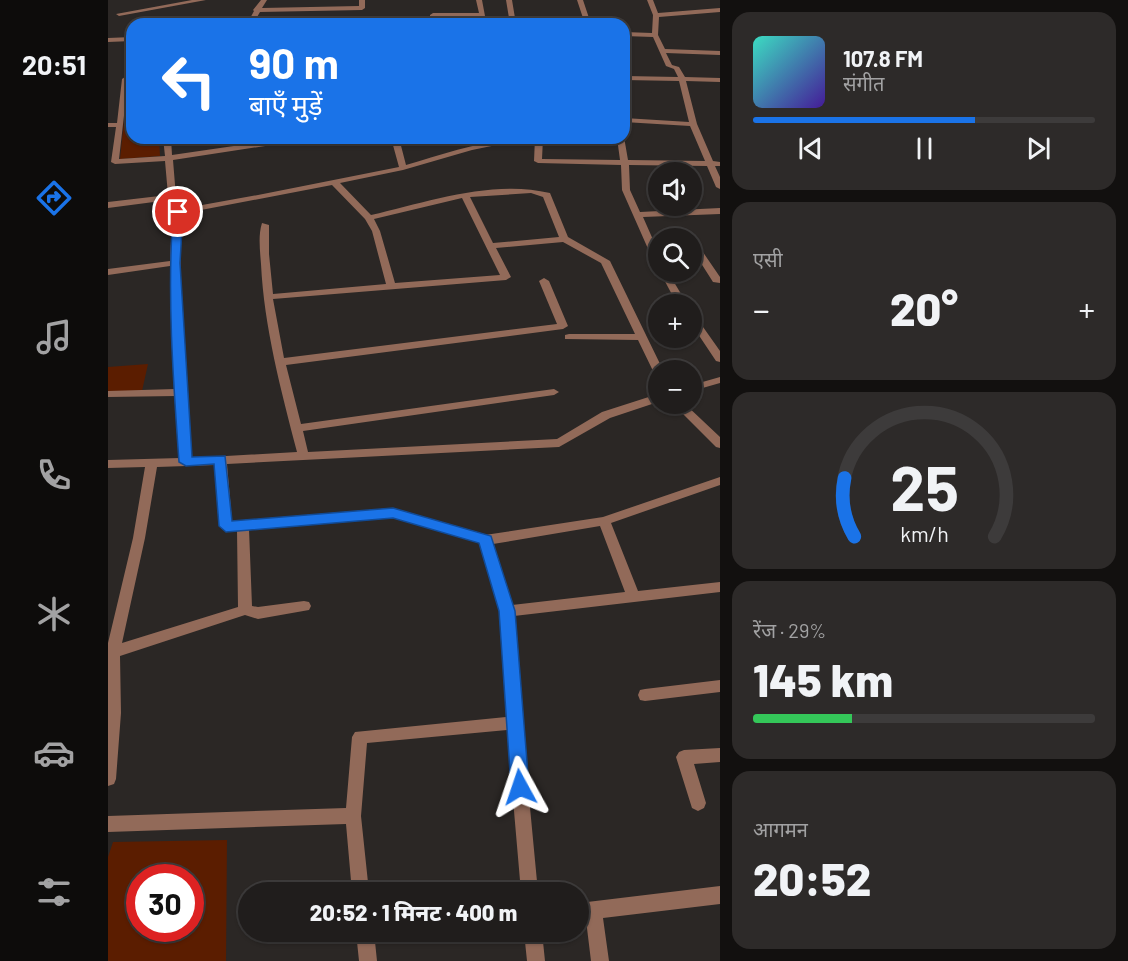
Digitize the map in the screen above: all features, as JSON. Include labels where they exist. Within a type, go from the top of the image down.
[{"type":"street","points":[[149,0],[156,8]]},
{"type":"street","points":[[119,14],[203,0]]},
{"type":"street","points":[[253,18],[263,0]]},
{"type":"street","points":[[256,10],[362,8],[362,0]]},
{"type":"street","points":[[479,0],[484,18]]},
{"type":"street","points":[[509,0],[512,18]]},
{"type":"street","points":[[580,0],[586,18]]},
{"type":"street","points":[[650,0],[656,15],[655,35],[669,66],[677,68],[682,79],[693,124],[708,164],[720,187]]},
{"type":"street","points":[[709,0],[717,10]]},
{"type":"street","points":[[656,15],[717,10]]},
{"type":"street","points":[[433,18],[433,15],[483,15]]},
{"type":"street","points":[[630,34],[655,35]]},
{"type":"street","points":[[630,40],[642,39],[640,35]]},
{"type":"street","points":[[108,40],[126,39]]},
{"type":"street","points":[[662,51],[720,53]]},
{"type":"street","points":[[630,78],[720,80]]},
{"type":"street","points":[[108,169],[115,162],[126,79]]},
{"type":"street","points":[[630,120],[693,124]]},
{"type":"street","points":[[108,125],[120,125]]},
{"type":"street","points":[[168,144],[172,197],[178,212],[175,263],[180,392],[186,462]]},
{"type":"street","points":[[232,144],[232,149]]},
{"type":"street","points":[[115,162],[169,158],[265,144]]},
{"type":"street","points":[[397,144],[404,168]]},
{"type":"street","points":[[469,144],[471,148]]},
{"type":"street","points":[[178,212],[404,168],[471,148],[493,144]]},
{"type":"street","points":[[539,144],[538,161],[720,164]]},
{"type":"street","points":[[622,144],[626,190],[648,240]]},
{"type":"street","points":[[333,181],[369,218],[376,231],[391,286]]},
{"type":"street","points":[[369,218],[465,195],[531,191],[547,195],[564,239]]},
{"type":"street","points":[[267,297],[506,277],[465,195]]},
{"type":"street","points":[[108,205],[172,197]]},
{"type":"street","points":[[636,215],[720,211]]},
{"type":"street","points":[[265,225],[263,250],[267,297],[303,455]]},
{"type":"street","points":[[490,246],[564,239],[605,261],[653,360]]},
{"type":"street","points":[[702,258],[716,280],[720,280]]},
{"type":"street","points":[[108,272],[175,263]]},
{"type":"street","points":[[280,362],[563,326],[544,281]]},
{"type":"street","points":[[702,333],[720,359]]},
{"type":"street","points":[[569,337],[642,337]]},
{"type":"street","points":[[702,385],[720,380]]},
{"type":"street","points":[[108,394],[180,392]]},
{"type":"street","points":[[296,428],[554,392]]},
{"type":"street","points":[[108,464],[559,443],[606,415],[648,401]]},
{"type":"street","points":[[689,414],[720,444]]},
{"type":"street","points":[[220,459],[226,526],[393,513],[485,540],[604,521],[720,481]]},
{"type":"street","points":[[108,779],[114,713],[113,652],[139,538],[152,462]]},
{"type":"street","points":[[604,521],[634,598]]},
{"type":"street","points":[[243,525],[245,610]]},
{"type":"street","points":[[485,540],[507,611],[514,723],[529,882]]},
{"type":"street","points":[[507,611],[719,590]]},
{"type":"street","points":[[113,652],[245,610],[258,613],[304,606]]},
{"type":"street","points":[[645,695],[720,686]]},
{"type":"street","points":[[360,882],[354,816],[360,737],[514,723]]},
{"type":"street","points":[[698,803],[684,757],[720,755]]},
{"type":"street","points":[[108,824],[354,816]]},
{"type":"street","points":[[589,912],[720,896]]},
{"type":"street","points":[[589,920],[600,961]]},
{"type":"street","points":[[364,961],[365,942]]},
{"type":"street","points":[[534,942],[536,961]]},
{"type":"shaded area","points":[[125,110],[126,144],[159,144],[160,156],[120,159]]},
{"type":"shaded area","points":[[148,364],[142,391],[108,391],[108,367]]},
{"type":"shaded area","points":[[227,840],[226,961],[108,961],[108,857],[113,842]]},
{"type":"route","points":[[178,212],[175,263],[180,392],[186,462],[220,459],[226,526],[393,513],[485,540],[507,611],[520,787]]}]
